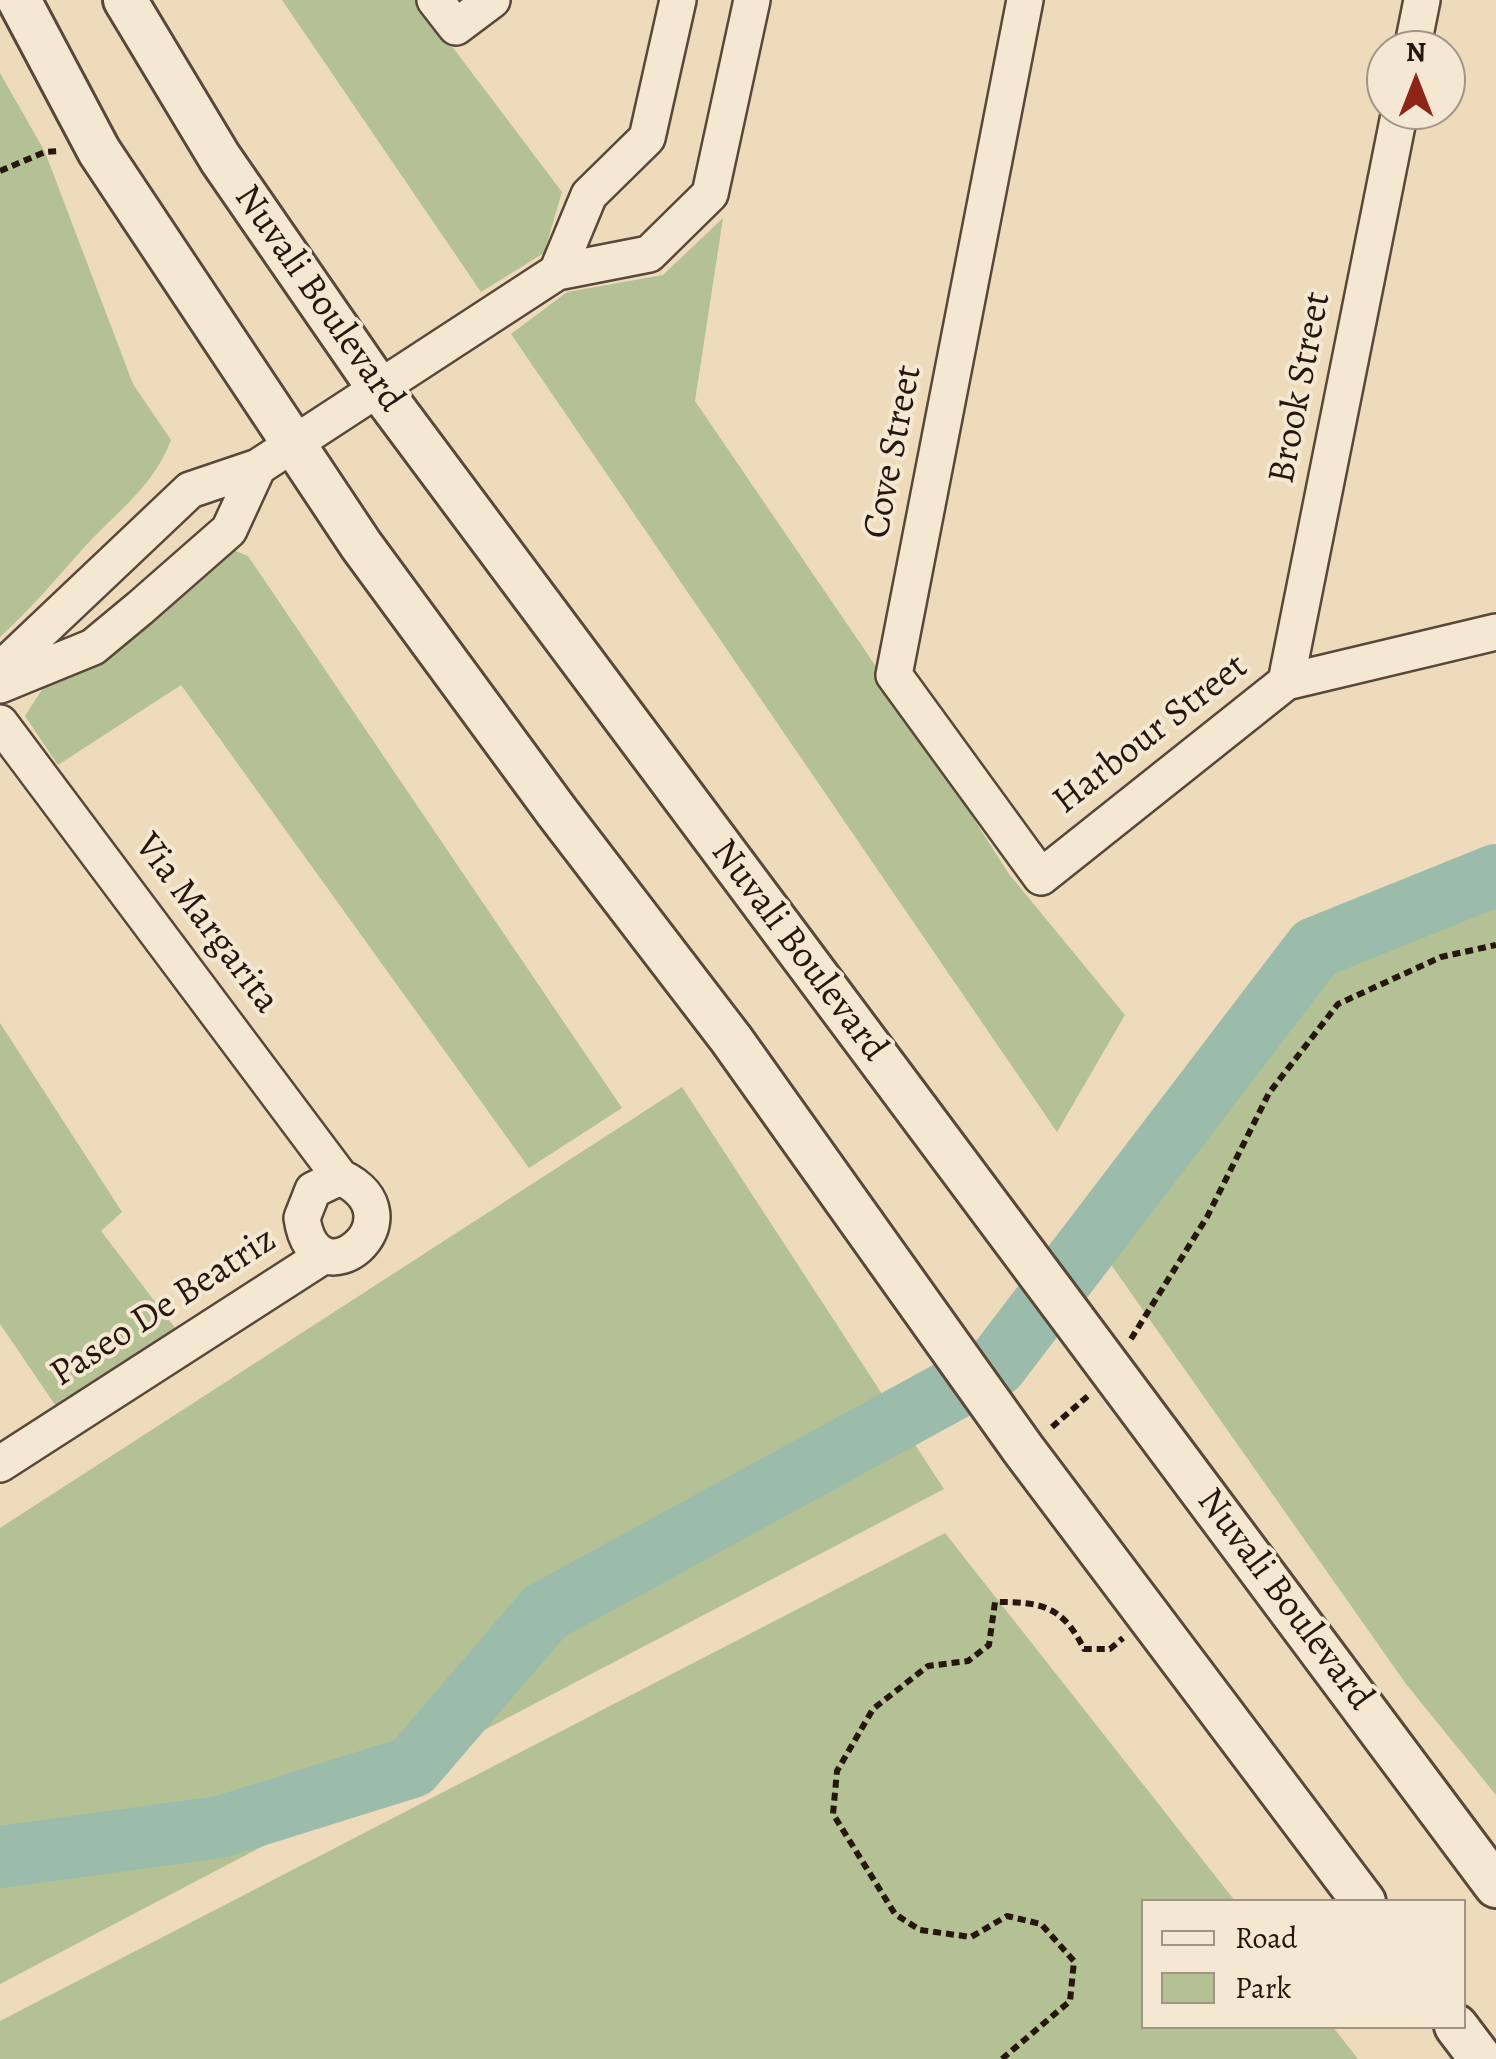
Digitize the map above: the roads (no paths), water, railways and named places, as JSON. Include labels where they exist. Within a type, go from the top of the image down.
[{"type":"street","points":[[19,0],[99,151],[361,545],[731,1040],[1015,1435],[1362,1899]]},
{"type":"street","name":"Nuvali Boulevard","points":[[125,0],[220,158],[380,390],[1496,1886]]},
{"type":"street","points":[[436,0],[456,28],[492,0]]},
{"type":"street","points":[[557,272],[589,195],[646,138],[678,0]]},
{"type":"street","points":[[0,670],[190,490],[258,467],[557,272],[649,254],[710,194],[752,0]]},
{"type":"street","name":"Cove Street","points":[[1025,0],[894,674],[1041,877]]},
{"type":"street","points":[[1416,30],[1422,0]]},
{"type":"street","name":"Brook Street","points":[[1286,682],[1396,130]]},
{"type":"street","points":[[0,685],[92,647],[140,608],[230,530],[258,467]]},
{"type":"street","name":"Harbour Street","points":[[1041,877],[1286,682],[1496,632]]},
{"type":"street","name":"Via Margarita","points":[[0,723],[340,1177]]},
{"type":"street","points":[[340,1177],[357,1185],[368,1199],[372,1218],[368,1236],[357,1250],[340,1258],[323,1256],[304,1232],[305,1203],[326,1181],[340,1177]]},
{"type":"street","name":"Paseo De Beatriz","points":[[0,1464],[323,1256]]},
{"type":"street","points":[[1458,2029],[1480,2059]]},
{"type":"waterway","points":[[0,1857],[220,1827],[412,1767],[545,1612],[996,1366],[1315,948],[1496,875]]}]
